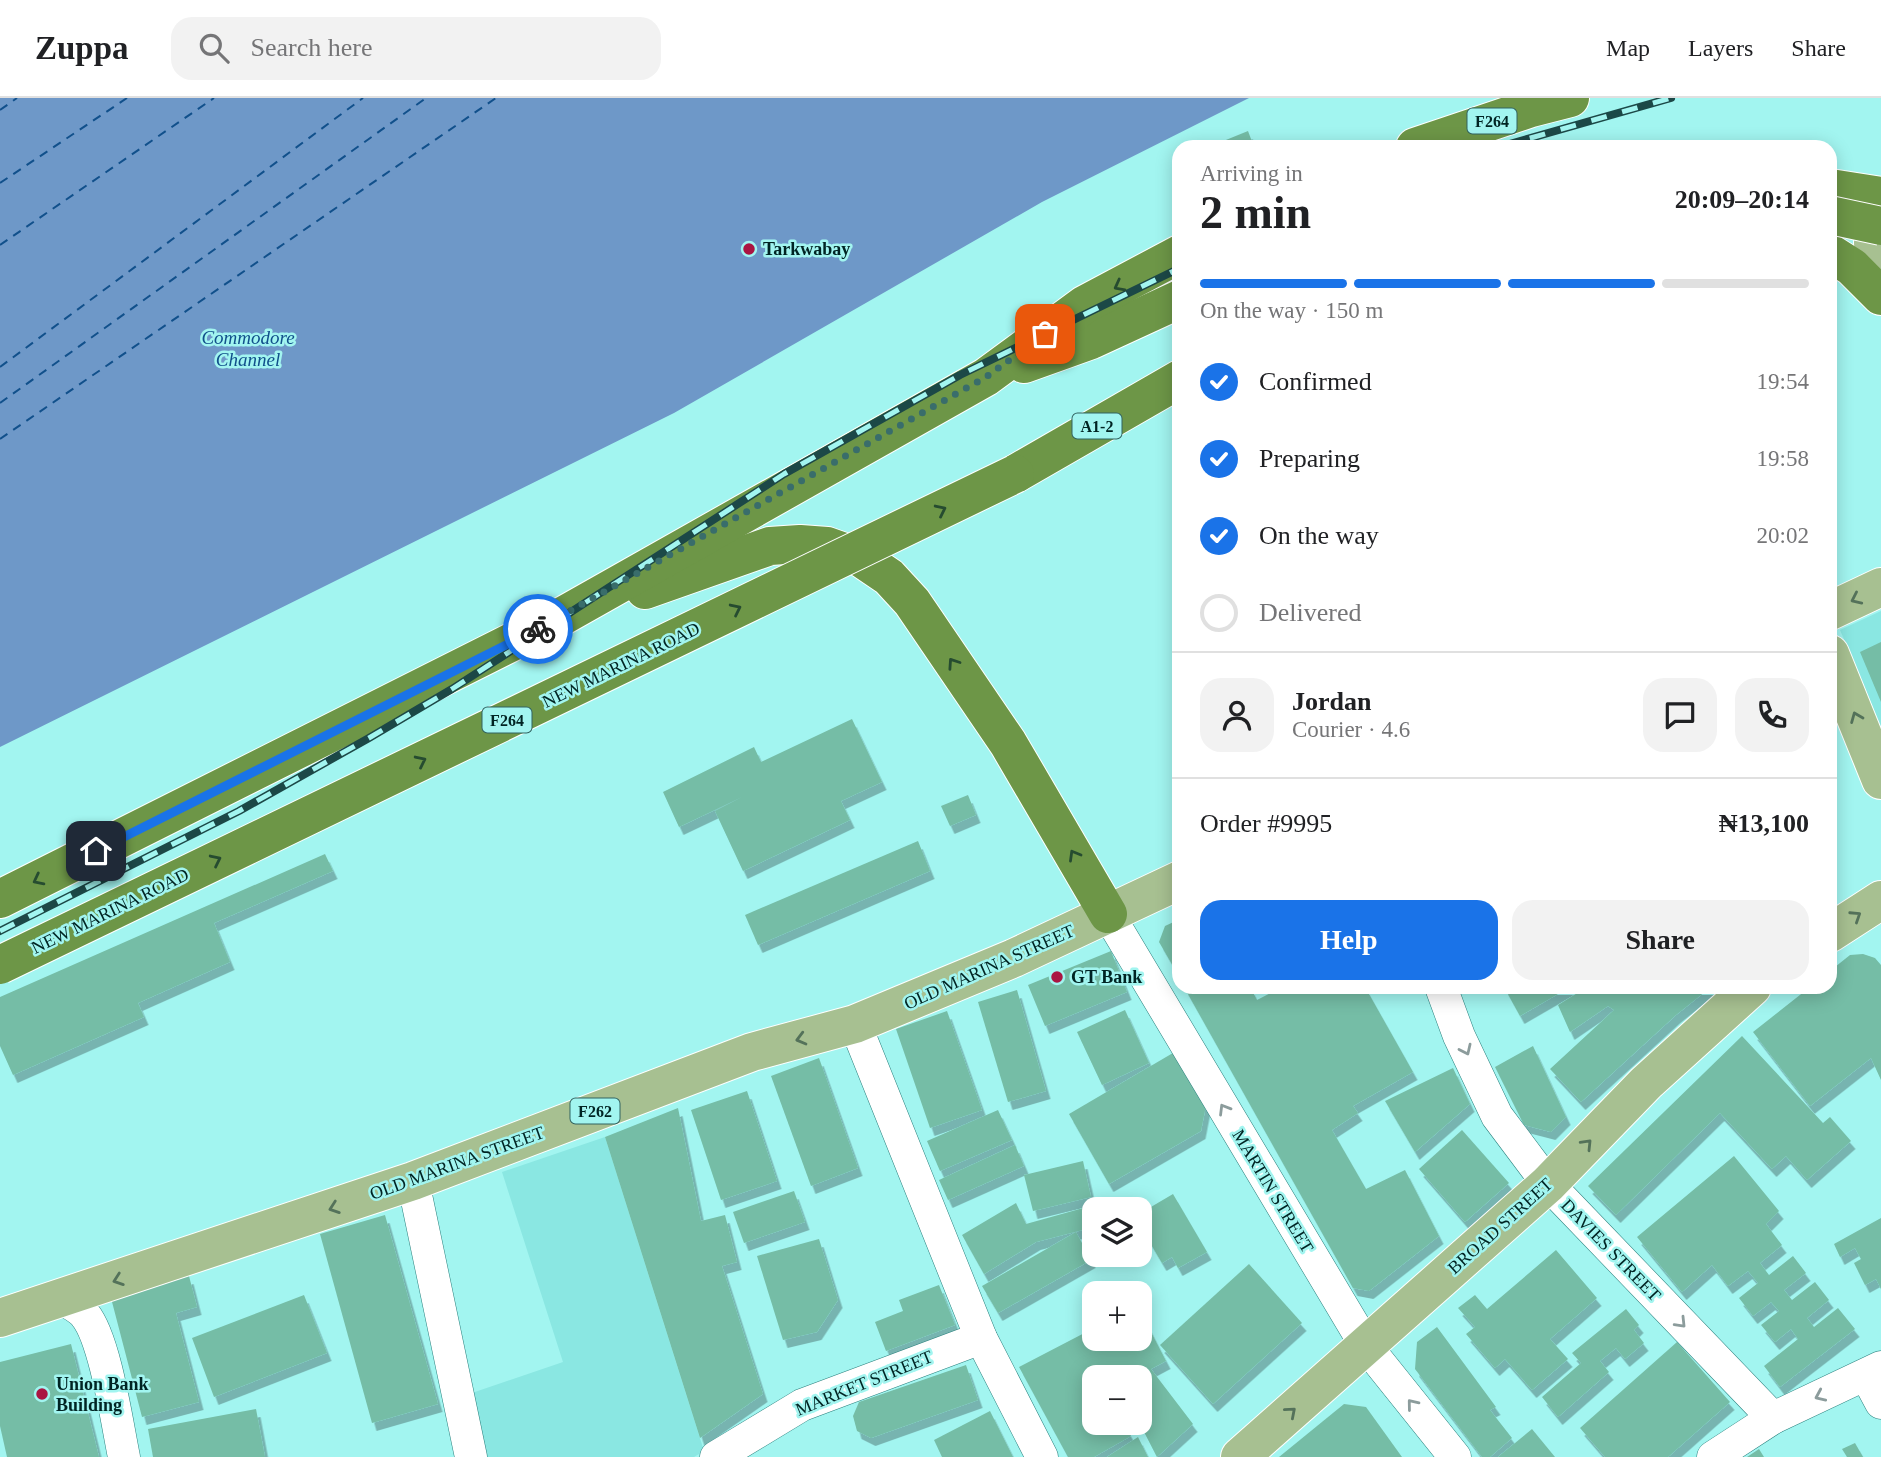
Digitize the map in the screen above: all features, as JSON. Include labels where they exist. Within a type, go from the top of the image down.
[{"type":"highway","name":"F264","points":[[1436,140],[1531,108],[1570,98]]},
{"type":"highway","points":[[1837,189],[1881,198]]},
{"type":"highway","points":[[1837,217],[1881,226]]},
{"type":"highway","points":[[1837,257],[1852,267],[1881,296]]},
{"type":"highway","points":[[0,899],[552,622],[986,377],[1084,305],[1172,258]]},
{"type":"highway","points":[[986,377],[1091,340],[1172,303]]},
{"type":"highway","name":"A1-2","points":[[1015,474],[1172,384]]},
{"type":"highway","name":"F264","points":[[1015,474],[1172,409]]},
{"type":"highway","name":"NEW MARINA ROAD","points":[[0,965],[1015,474]]},
{"type":"highway","points":[[552,622],[770,546],[827,546],[861,558],[890,577],[912,602],[1008,743],[1108,914]]},
{"type":"main road","points":[[1881,198],[1873,243],[1881,284]]},
{"type":"main road","points":[[1837,608],[1881,587]]},
{"type":"main road","points":[[1837,671],[1881,779]]},
{"type":"main road","name":"OLD MARINA STREET","points":[[0,1318],[413,1181],[752,1052],[855,1024],[1014,958],[1172,884]]},
{"type":"main road","points":[[1837,928],[1881,900]]},
{"type":"main road","name":"BROAD STREET","points":[[1240,1457],[1548,1184],[1646,1083],[1744,994]]},
{"type":"street","name":"MARTIN STREET","points":[[1108,914],[1366,1346],[1455,1457]]},
{"type":"street","name":"DAVIES STREET","points":[[1444,994],[1497,1116],[1548,1184],[1773,1418]]},
{"type":"street","points":[[855,1024],[981,1338],[1042,1457]]},
{"type":"street","points":[[413,1181],[471,1457]]},
{"type":"street","points":[[63,1299],[84,1312],[93,1327],[101,1350],[124,1457]]},
{"type":"street","name":"MARKET STREET","points":[[716,1457],[802,1405],[981,1338]]},
{"type":"street","points":[[1713,1457],[1773,1418],[1873,1371],[1881,1403]]},
{"type":"shaded area","points":[[1881,611],[1881,726],[1840,630]]},
{"type":"shaded area","points":[[605,1137],[704,1451],[694,1457],[483,1457],[466,1395],[563,1362],[502,1172]]},
{"type":"water","name":"Commodore Channel","points":[[0,98],[1249,98],[1042,202],[674,413],[0,747]]},
{"type":"building","points":[[1248,131],[1251,140],[1226,140]]},
{"type":"building","points":[[1881,642],[1881,702],[1860,652]]},
{"type":"building","points":[[852,719],[882,782],[841,801],[850,820],[743,871],[715,811],[742,797],[679,827],[663,792],[754,747],[761,762]]},
{"type":"building","points":[[968,795],[976,815],[950,826],[941,806]]},
{"type":"building","points":[[918,841],[930,871],[758,945],[745,915]]},
{"type":"building","points":[[325,854],[333,871],[214,923],[230,962],[138,1003],[144,1017],[13,1075],[0,1046],[0,997]]},
{"type":"building","points":[[1172,923],[1172,964],[1159,942],[1165,926]]},
{"type":"building","points":[[1111,951],[1127,992],[1045,1026],[1028,985]]},
{"type":"building","points":[[1863,954],[1875,958],[1881,965],[1881,1080],[1871,1058],[1810,1106],[1753,1032],[1801,994],[1837,994],[1837,965],[1850,955]]},
{"type":"building","points":[[1017,990],[1046,1091],[1008,1102],[978,1002]]},
{"type":"building","points":[[1188,994],[1254,994],[1257,1000],[1269,994],[1369,994],[1413,1072],[1353,1106],[1358,1113],[1332,1130],[1366,1189],[1405,1170],[1439,1236],[1369,1291],[1353,1288]]},
{"type":"building","points":[[1508,994],[1558,994],[1520,1016]]},
{"type":"building","points":[[1576,994],[1702,994],[1581,1102],[1550,1069],[1614,1010],[1608,1006],[1570,1032],[1558,1005]]},
{"type":"building","points":[[1125,1010],[1149,1063],[1102,1085],[1077,1032]]},
{"type":"building","points":[[947,1011],[982,1110],[930,1128],[896,1029]]},
{"type":"building","points":[[1742,1036],[1823,1123],[1830,1117],[1851,1141],[1807,1180],[1786,1156],[1772,1169],[1720,1113],[1616,1215],[1588,1186]]},
{"type":"building","points":[[1533,1046],[1566,1117],[1551,1132],[1524,1125],[1495,1067]]},
{"type":"building","points":[[1178,1050],[1207,1100],[1201,1131],[1109,1184],[1069,1114]]},
{"type":"building","points":[[819,1058],[858,1168],[811,1186],[771,1076]]},
{"type":"building","points":[[1453,1068],[1470,1104],[1415,1152],[1385,1101]]},
{"type":"building","points":[[747,1091],[777,1181],[721,1200],[691,1110]]},
{"type":"building","points":[[678,1108],[701,1221],[725,1215],[737,1262],[722,1266],[763,1394],[700,1438],[605,1137]]},
{"type":"building","points":[[998,1110],[1012,1140],[940,1171],[927,1141]]},
{"type":"building","points":[[1462,1130],[1509,1183],[1465,1222],[1419,1169]]},
{"type":"building","points":[[1015,1145],[1024,1166],[948,1200],[939,1180]]},
{"type":"building","points":[[1734,1156],[1779,1211],[1766,1224],[1782,1245],[1760,1263],[1769,1275],[1793,1256],[1806,1273],[1784,1290],[1792,1300],[1815,1282],[1829,1300],[1807,1318],[1814,1327],[1838,1308],[1855,1329],[1780,1387],[1764,1366],[1798,1339],[1791,1329],[1775,1342],[1761,1325],[1779,1311],[1771,1302],[1753,1316],[1739,1298],[1758,1283],[1748,1271],[1728,1286],[1712,1265],[1682,1292],[1637,1237]]},
{"type":"building","points":[[1083,1161],[1091,1197],[1082,1197],[1033,1211],[1024,1175]]},
{"type":"building","points":[[794,1191],[805,1222],[744,1243],[733,1212]]},
{"type":"building","points":[[1173,1194],[1207,1252],[1178,1268],[1172,1257],[1162,1263],[1152,1246],[1152,1206]]},
{"type":"building","points":[[1016,1203],[1026,1224],[1082,1208],[1082,1230],[1036,1242],[984,1274],[962,1235]]},
{"type":"building","points":[[385,1215],[438,1404],[372,1423],[320,1234]]},
{"type":"building","points":[[1881,1218],[1881,1289],[1876,1279],[1865,1285],[1854,1263],[1861,1259],[1855,1248],[1840,1257],[1834,1244]]},
{"type":"building","points":[[1076,1232],[1082,1243],[1082,1265],[998,1313],[982,1286]]},
{"type":"building","points":[[819,1239],[838,1300],[817,1332],[783,1340],[757,1256]]},
{"type":"building","points":[[1556,1250],[1597,1298],[1550,1339],[1568,1359],[1532,1390],[1505,1359],[1495,1368],[1466,1334],[1475,1327],[1458,1308],[1475,1295],[1487,1309]]},
{"type":"building","points":[[1249,1264],[1302,1323],[1213,1404],[1160,1345]]},
{"type":"building","points":[[189,1276],[197,1307],[176,1313],[199,1402],[142,1417],[111,1298]]},
{"type":"building","points":[[939,1285],[955,1325],[886,1351],[875,1322],[903,1311],[899,1300]]},
{"type":"building","points":[[304,1295],[327,1353],[214,1397],[192,1338]]},
{"type":"building","points":[[1626,1309],[1639,1325],[1634,1330],[1644,1343],[1625,1359],[1616,1348],[1600,1361],[1609,1372],[1558,1417],[1542,1397],[1581,1363],[1572,1353]]},
{"type":"building","points":[[1437,1327],[1496,1407],[1490,1410],[1512,1438],[1490,1457],[1482,1457],[1415,1369],[1417,1342]]},
{"type":"building","points":[[1082,1334],[1082,1351],[1152,1351],[1152,1334],[1166,1361],[1152,1368],[1152,1365],[1082,1365],[1082,1435],[1131,1436],[1094,1457],[1068,1457],[1019,1367]]},
{"type":"building","points":[[1677,1342],[1730,1402],[1668,1457],[1605,1457],[1580,1428]]},
{"type":"building","name":"Union Bank Building","points":[[71,1344],[99,1457],[7,1457],[0,1426],[0,1362]]},
{"type":"building","points":[[966,1365],[978,1400],[871,1438],[857,1431],[853,1416],[859,1402]]},
{"type":"building","points":[[1152,1370],[1193,1424],[1157,1457],[1146,1435],[1152,1435]]},
{"type":"building","points":[[1344,1404],[1366,1407],[1402,1457],[1279,1457]]},
{"type":"building","points":[[256,1409],[265,1457],[153,1457],[148,1429]]},
{"type":"building","points":[[990,1411],[1013,1457],[942,1457],[934,1440]]},
{"type":"building","points":[[1532,1429],[1555,1457],[1498,1457]]},
{"type":"building","points":[[1138,1437],[1148,1457],[1107,1457]]},
{"type":"building","points":[[1855,1443],[1863,1457],[1847,1457],[1842,1449]]},
{"type":"building","points":[[1759,1449],[1764,1457],[1747,1457]]},
{"type":"ferry route","points":[[0,110],[17,98]]},
{"type":"ferry route","points":[[0,183],[127,98]]},
{"type":"ferry route","points":[[0,245],[214,98]]},
{"type":"ferry route","points":[[0,367],[363,98]]},
{"type":"ferry route","points":[[0,403],[426,98]]},
{"type":"ferry route","points":[[0,439],[496,98]]},
{"type":"railway","points":[[1524,140],[1671,98]]},
{"type":"railway","points":[[0,931],[239,811],[369,738],[452,689],[784,474],[960,375],[1172,272]]},
{"type":"way so far","points":[[538,629],[986,377],[1045,334]]},
{"type":"place","name":"Tarkwabay","points":[[749,249]]},
{"type":"place","name":"GT Bank","points":[[1057,977]]},
{"type":"place","name":"Union Bank Building","points":[[42,1394]]},
{"type":"route","points":[[96,851],[538,629]]}]
